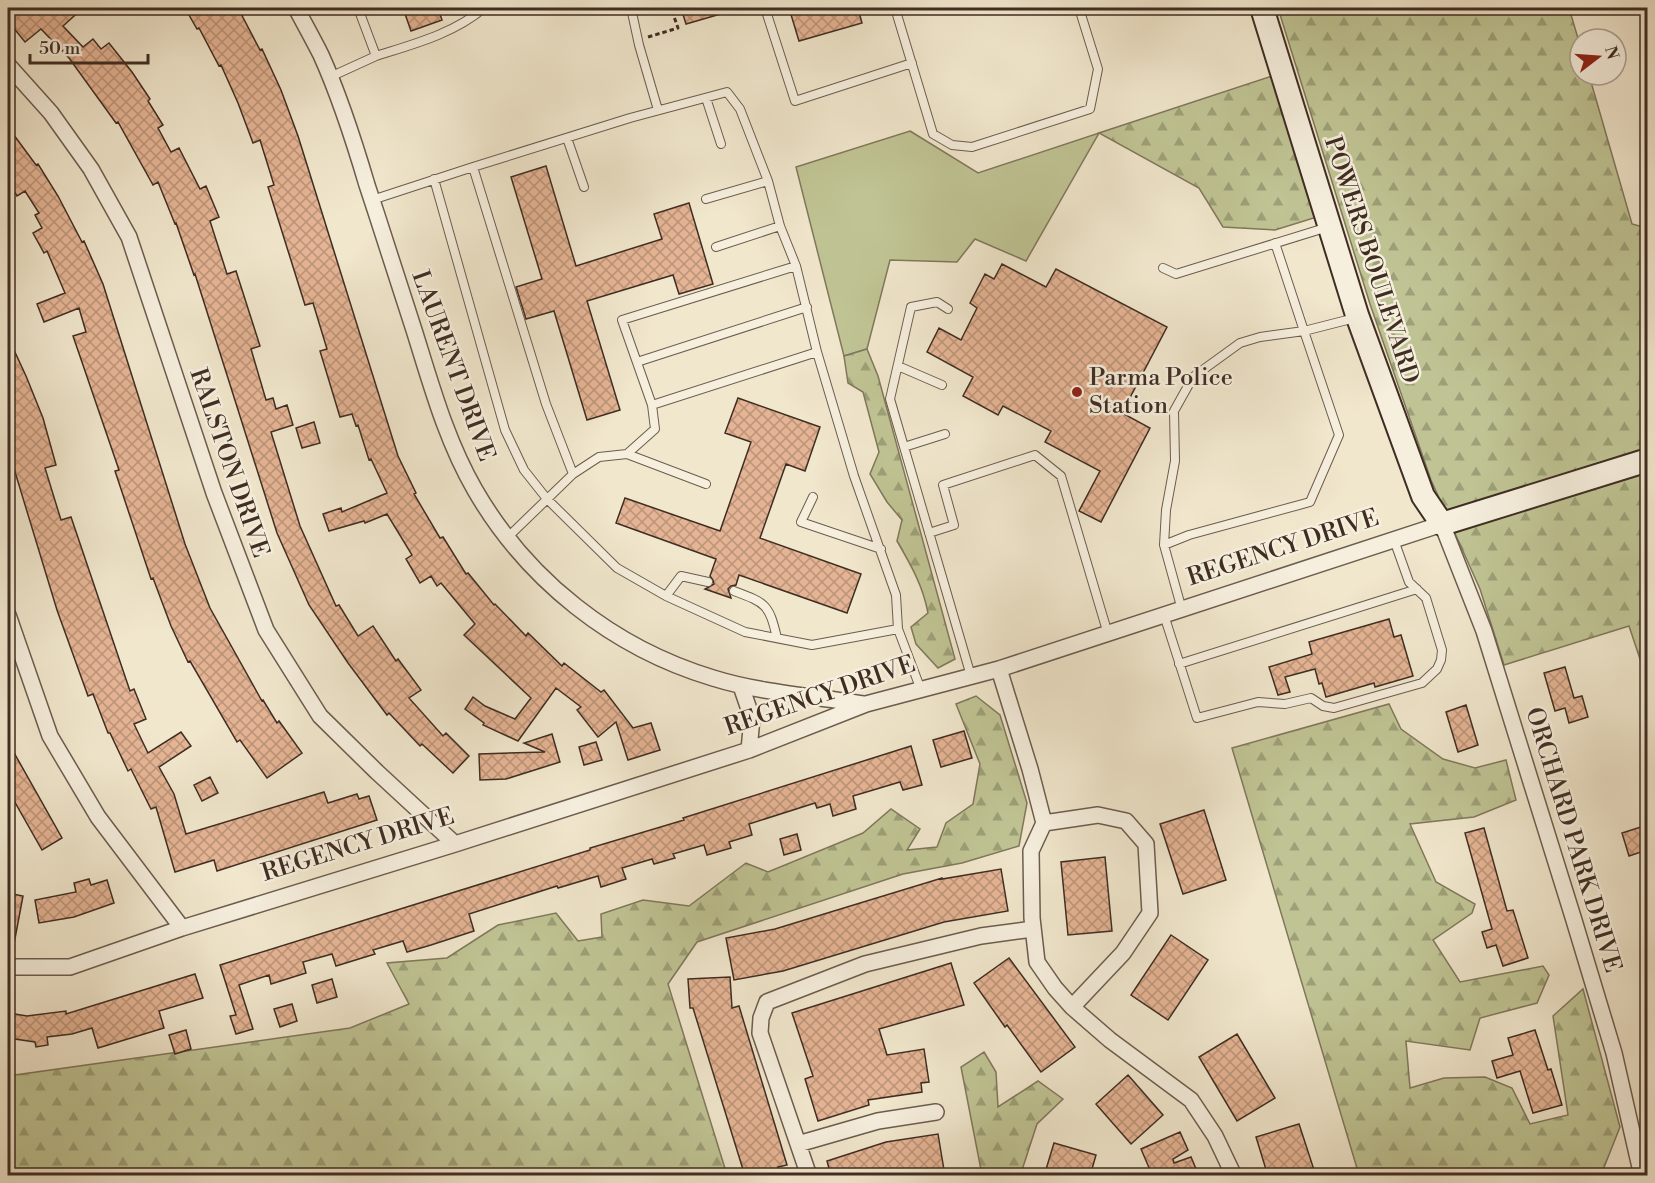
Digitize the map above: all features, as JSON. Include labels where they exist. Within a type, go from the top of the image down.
[{"type":"street","name":"LAURENT DRIVE","points":[[296,8],[321,56],[349,127],[448,434],[475,490],[507,537],[550,584],[575,606],[604,627],[669,662],[741,686],[866,704]]},
{"type":"street","name":"POWERS BOULEVARD","points":[[1262,8],[1358,317],[1423,496],[1442,524]]},
{"type":"street","name":"RALSTON DRIVE","points":[[8,65],[51,113],[91,169],[129,237],[214,493],[266,630],[320,716],[455,844]]},
{"type":"street","name":"REGENCY DRIVE","points":[[8,967],[70,968],[182,928],[749,750],[866,704],[999,669],[1442,524],[1647,460]]},
{"type":"street","name":"ORCHARD PARK DRIVE","points":[[1442,524],[1484,631],[1580,938],[1614,1053],[1642,1176]]},
{"type":"street","points":[[8,615],[50,736],[98,818],[182,928]]},
{"type":"street","points":[[999,669],[1044,823],[1031,851],[1033,929],[1037,962],[1072,1007],[1110,1040],[1191,1100],[1215,1136],[1233,1176]]},
{"type":"street","points":[[741,686],[752,718],[749,750]]},
{"type":"street","points":[[1044,823],[1098,815],[1126,821],[1146,844],[1150,914],[1124,953],[1072,1007]]},
{"type":"street","points":[[809,1176],[760,1033],[761,1018],[767,1002],[866,964],[981,936],[1033,929]]},
{"type":"street","points":[[798,1144],[878,1120],[936,1112]]},
{"type":"lane","points":[[358,8],[376,56]]},
{"type":"lane","points":[[330,77],[376,56],[440,35],[470,19],[484,8]]},
{"type":"lane","points":[[631,8],[658,110]]},
{"type":"lane","points":[[765,8],[795,101],[912,63]]},
{"type":"lane","points":[[895,8],[933,134],[952,145],[972,147],[1090,109],[1098,69],[1079,8]]},
{"type":"lane","points":[[372,200],[658,110],[727,92],[740,109],[768,181],[780,226],[796,266],[817,352],[854,476],[896,595],[898,629],[921,690]]},
{"type":"lane","points":[[706,98],[721,144]]},
{"type":"lane","points":[[567,138],[584,188]]},
{"type":"lane","points":[[473,167],[546,404],[573,474]]},
{"type":"lane","points":[[434,179],[505,430],[524,470],[547,499],[617,568],[666,596],[745,632],[812,645],[898,629]]},
{"type":"lane","points":[[706,199],[768,181]]},
{"type":"lane","points":[[716,247],[780,226]]},
{"type":"lane","points":[[1163,268],[1176,274],[1329,226]]},
{"type":"lane","points":[[1164,545],[1189,535],[1310,502],[1339,435],[1275,243]]},
{"type":"lane","points":[[627,454],[655,429],[652,405],[622,320],[796,266]]},
{"type":"lane","points":[[948,309],[937,302],[911,308],[890,399],[971,676]]},
{"type":"lane","points":[[637,362],[807,307]]},
{"type":"lane","points":[[1182,610],[1164,545],[1166,510],[1175,462],[1174,411],[1193,377],[1240,343],[1260,337],[1304,331],[1358,317]]},
{"type":"lane","points":[[652,405],[817,352]]},
{"type":"lane","points":[[898,366],[942,385]]},
{"type":"lane","points":[[904,447],[945,434]]},
{"type":"lane","points":[[507,537],[573,474],[599,457],[627,454],[706,484]]},
{"type":"lane","points":[[929,533],[954,525],[943,485],[1035,455],[1061,476],[1108,634]]},
{"type":"lane","points":[[813,497],[801,522],[881,549]]},
{"type":"lane","points":[[1164,615],[1197,718],[1258,702],[1285,704],[1311,698],[1323,706],[1334,708],[1422,683],[1437,669],[1442,650],[1426,598],[1409,582],[1394,540]]},
{"type":"lane","points":[[666,596],[681,576],[708,582]]},
{"type":"lane","points":[[1179,664],[1417,589]]},
{"type":"lane","points":[[734,591],[757,600],[771,613],[777,638]]},
{"type":"path","points":[[638,40],[678,28],[671,8]]},
{"type":"green space","points":[[1278,8],[1569,8],[1575,27],[1568,27],[1568,87],[1592,87],[1632,224],[1647,228],[1647,680],[1629,626],[1504,665],[1480,589],[1431,480],[1370,304]]},
{"type":"green space","points":[[1275,75],[1320,216],[1275,230],[1223,227],[1199,188],[1099,133]]},
{"type":"green space","points":[[910,131],[978,173],[1099,133],[1026,261],[975,239],[957,262],[890,260],[867,349],[844,356],[796,167]]},
{"type":"green space","points":[[867,349],[878,376],[955,659],[938,668],[916,644],[911,627],[928,613],[926,603],[916,576],[897,541],[902,520],[887,502],[870,474],[879,452],[863,392],[848,383],[844,356]]},
{"type":"green space","points":[[976,696],[1000,715],[1027,803],[1019,846],[962,863],[903,874],[697,942],[668,984],[727,1175],[8,1175],[8,1076],[350,1028],[409,1004],[387,963],[447,958],[498,925],[556,913],[578,941],[602,937],[601,914],[643,900],[689,906],[746,863],[768,872],[863,833],[891,809],[920,829],[907,850],[937,847],[946,823],[973,804],[980,764],[956,704]]},
{"type":"green space","points":[[1389,704],[1401,729],[1443,759],[1475,768],[1506,760],[1516,800],[1474,817],[1410,824],[1436,882],[1475,904],[1472,913],[1433,940],[1460,982],[1543,966],[1549,975],[1537,1003],[1480,1018],[1470,1050],[1406,1041],[1410,1088],[1444,1078],[1485,1077],[1512,1088],[1530,1124],[1568,1115],[1553,1016],[1583,989],[1620,1127],[1601,1175],[1359,1175],[1232,748]]},
{"type":"green space","points":[[984,1052],[996,1072],[998,1107],[1038,1081],[1063,1099],[1037,1124],[1023,1167],[1027,1175],[982,1175],[961,1067]]},
{"type":"building","points":[[16,8],[83,8],[63,26],[83,47],[93,39],[101,49],[109,43],[150,99],[148,101],[163,125],[158,128],[171,152],[179,148],[200,189],[206,186],[219,217],[210,221],[227,274],[236,271],[260,346],[251,349],[266,400],[273,398],[276,409],[287,405],[293,425],[271,432],[300,526],[336,606],[339,605],[358,636],[373,626],[396,661],[398,659],[421,690],[409,698],[443,736],[446,733],[469,756],[453,773],[422,744],[420,746],[389,713],[387,715],[309,605],[277,533],[195,274],[158,182],[153,185],[118,122],[116,123],[69,58],[41,29],[25,42],[8,21],[8,15]]},
{"type":"building","points":[[185,8],[238,8],[260,50],[262,49],[281,90],[298,136],[398,456],[416,493],[414,494],[440,538],[443,537],[466,574],[468,573],[494,605],[526,636],[528,633],[562,666],[564,663],[601,692],[604,690],[633,728],[651,723],[660,750],[628,760],[616,722],[598,737],[577,710],[581,707],[556,688],[518,741],[483,725],[484,723],[465,709],[473,697],[485,706],[515,719],[531,698],[464,635],[475,624],[441,583],[437,586],[431,576],[420,583],[406,559],[412,555],[387,514],[365,523],[364,521],[329,531],[323,514],[341,508],[342,512],[387,493],[371,459],[369,460],[358,425],[356,426],[352,414],[340,417],[320,351],[327,349],[313,303],[305,305],[268,187],[274,185],[260,140],[253,143],[221,65],[219,66],[199,28],[197,29]]},
{"type":"building","points":[[403,8],[438,8],[442,20],[411,31]]},
{"type":"building","points":[[681,8],[730,8],[731,11],[686,24]]},
{"type":"building","points":[[789,8],[858,8],[862,23],[799,41]]},
{"type":"building","points":[[8,127],[36,165],[38,164],[58,196],[82,242],[84,241],[103,284],[185,544],[210,608],[262,701],[302,753],[267,778],[240,740],[237,742],[190,661],[188,662],[171,626],[153,578],[151,579],[115,471],[119,470],[73,336],[86,332],[79,308],[44,322],[37,304],[65,293],[47,251],[44,253],[33,233],[42,228],[35,215],[39,213],[25,191],[17,196],[8,181]]},
{"type":"building","points":[[546,166],[576,266],[662,239],[654,214],[689,203],[713,284],[679,294],[673,275],[587,301],[620,410],[587,420],[554,311],[526,319],[516,287],[542,279],[511,177]]},
{"type":"building","name":"Parma Police Station","points":[[1002,264],[1046,287],[1056,269],[1167,327],[1122,413],[1150,428],[1101,522],[1079,511],[1100,471],[1045,442],[1051,431],[1003,406],[998,415],[963,396],[973,377],[927,352],[939,328],[961,340],[977,308],[970,303],[985,274],[994,279]]},
{"type":"building","points":[[8,337],[43,418],[56,465],[45,468],[61,520],[71,517],[130,691],[134,689],[146,719],[134,724],[148,753],[181,732],[191,746],[159,767],[174,794],[186,834],[324,792],[328,803],[357,794],[359,799],[369,796],[377,820],[217,871],[214,860],[175,872],[156,807],[151,809],[131,769],[128,771],[108,733],[93,694],[88,696],[57,610],[8,449]]},
{"type":"building","points":[[738,398],[820,427],[805,471],[786,464],[760,538],[861,574],[847,613],[739,575],[736,585],[728,589],[731,598],[705,589],[714,584],[710,576],[716,559],[616,523],[625,498],[720,531],[751,442],[725,433]]},
{"type":"building","points":[[314,422],[320,443],[302,448],[296,428]]},
{"type":"building","points":[[1389,619],[1394,637],[1401,635],[1413,676],[1375,687],[1374,683],[1326,697],[1315,669],[1285,677],[1290,692],[1278,695],[1269,667],[1312,654],[1309,642]]},
{"type":"building","points":[[1565,667],[1574,698],[1582,696],[1588,717],[1569,723],[1565,708],[1555,711],[1544,673]]},
{"type":"building","points":[[1466,705],[1478,745],[1458,752],[1446,712]]},
{"type":"building","points":[[964,731],[972,758],[941,767],[933,740]]},
{"type":"building","points":[[552,734],[560,762],[506,779],[480,780],[479,754],[545,752],[524,743]]},
{"type":"building","points":[[8,742],[62,838],[42,850],[8,790]]},
{"type":"building","points":[[596,742],[602,760],[584,765],[579,747]]},
{"type":"building","points":[[911,746],[922,785],[903,790],[900,782],[853,796],[856,809],[833,816],[830,804],[817,808],[815,803],[749,824],[752,835],[729,842],[731,848],[707,855],[704,845],[673,854],[675,858],[654,864],[652,859],[622,868],[626,879],[601,887],[598,876],[558,888],[557,886],[469,914],[474,931],[431,945],[407,952],[403,941],[373,950],[375,954],[336,966],[332,954],[303,962],[306,973],[271,984],[269,975],[239,985],[253,1029],[236,1034],[230,1016],[236,1015],[220,965],[590,850],[590,848]]},
{"type":"building","points":[[210,777],[218,793],[202,801],[194,785]]},
{"type":"building","points":[[1204,810],[1226,880],[1183,894],[1160,824]]},
{"type":"building","points":[[1644,826],[1647,850],[1629,856],[1622,833]]},
{"type":"building","points":[[1484,828],[1507,911],[1513,910],[1528,958],[1503,966],[1496,945],[1487,948],[1482,932],[1492,929],[1465,833]]},
{"type":"building","points":[[797,834],[801,850],[784,855],[780,839]]},
{"type":"building","points":[[1105,857],[1112,931],[1068,935],[1061,862]]},
{"type":"building","points":[[1001,869],[1008,911],[944,922],[783,971],[734,980],[726,938],[775,929],[942,878]]},
{"type":"building","points":[[89,879],[91,885],[107,880],[114,903],[74,917],[39,923],[35,900],[76,892],[74,883]]},
{"type":"building","points":[[8,893],[23,896],[14,944],[8,943]]},
{"type":"building","points":[[1171,935],[1208,960],[1168,1020],[1131,995]]},
{"type":"building","points":[[1009,958],[1075,1047],[1041,1072],[974,983]]},
{"type":"building","points":[[951,963],[964,1005],[879,1029],[887,1055],[924,1049],[929,1082],[921,1083],[922,1092],[868,1100],[869,1105],[818,1121],[805,1079],[813,1076],[792,1013]]},
{"type":"building","points":[[195,974],[203,998],[159,1011],[164,1028],[98,1048],[92,1028],[72,1034],[47,1037],[48,1045],[36,1047],[35,1042],[8,1038],[8,1013],[27,1016],[66,1011],[66,1014]]},
{"type":"building","points":[[730,977],[732,1008],[739,1006],[787,1165],[778,1167],[780,1176],[745,1176],[693,1008],[690,1008],[688,979]]},
{"type":"building","points":[[332,979],[337,997],[317,1003],[312,985]]},
{"type":"building","points":[[292,1004],[297,1021],[280,1027],[274,1009]]},
{"type":"building","points":[[186,1030],[191,1049],[175,1054],[169,1035]]},
{"type":"building","points":[[1535,1030],[1548,1070],[1551,1069],[1562,1105],[1533,1113],[1520,1071],[1497,1078],[1492,1061],[1513,1055],[1508,1038]]},
{"type":"building","points":[[1237,1034],[1275,1098],[1237,1121],[1199,1057]]},
{"type":"building","points":[[1128,1075],[1163,1115],[1131,1144],[1096,1104]]},
{"type":"building","points":[[1299,1124],[1316,1176],[1268,1176],[1256,1137]]},
{"type":"building","points":[[1180,1132],[1188,1150],[1173,1159],[1174,1163],[1191,1157],[1199,1176],[1143,1176],[1142,1173],[1150,1170],[1141,1149]]},
{"type":"building","points":[[938,1134],[945,1176],[831,1176],[827,1161],[886,1142]]},
{"type":"building","points":[[1054,1143],[1096,1155],[1090,1176],[1044,1176]]},
{"type":"place","name":"Parma Police Station","points":[[1077,392]]}]
